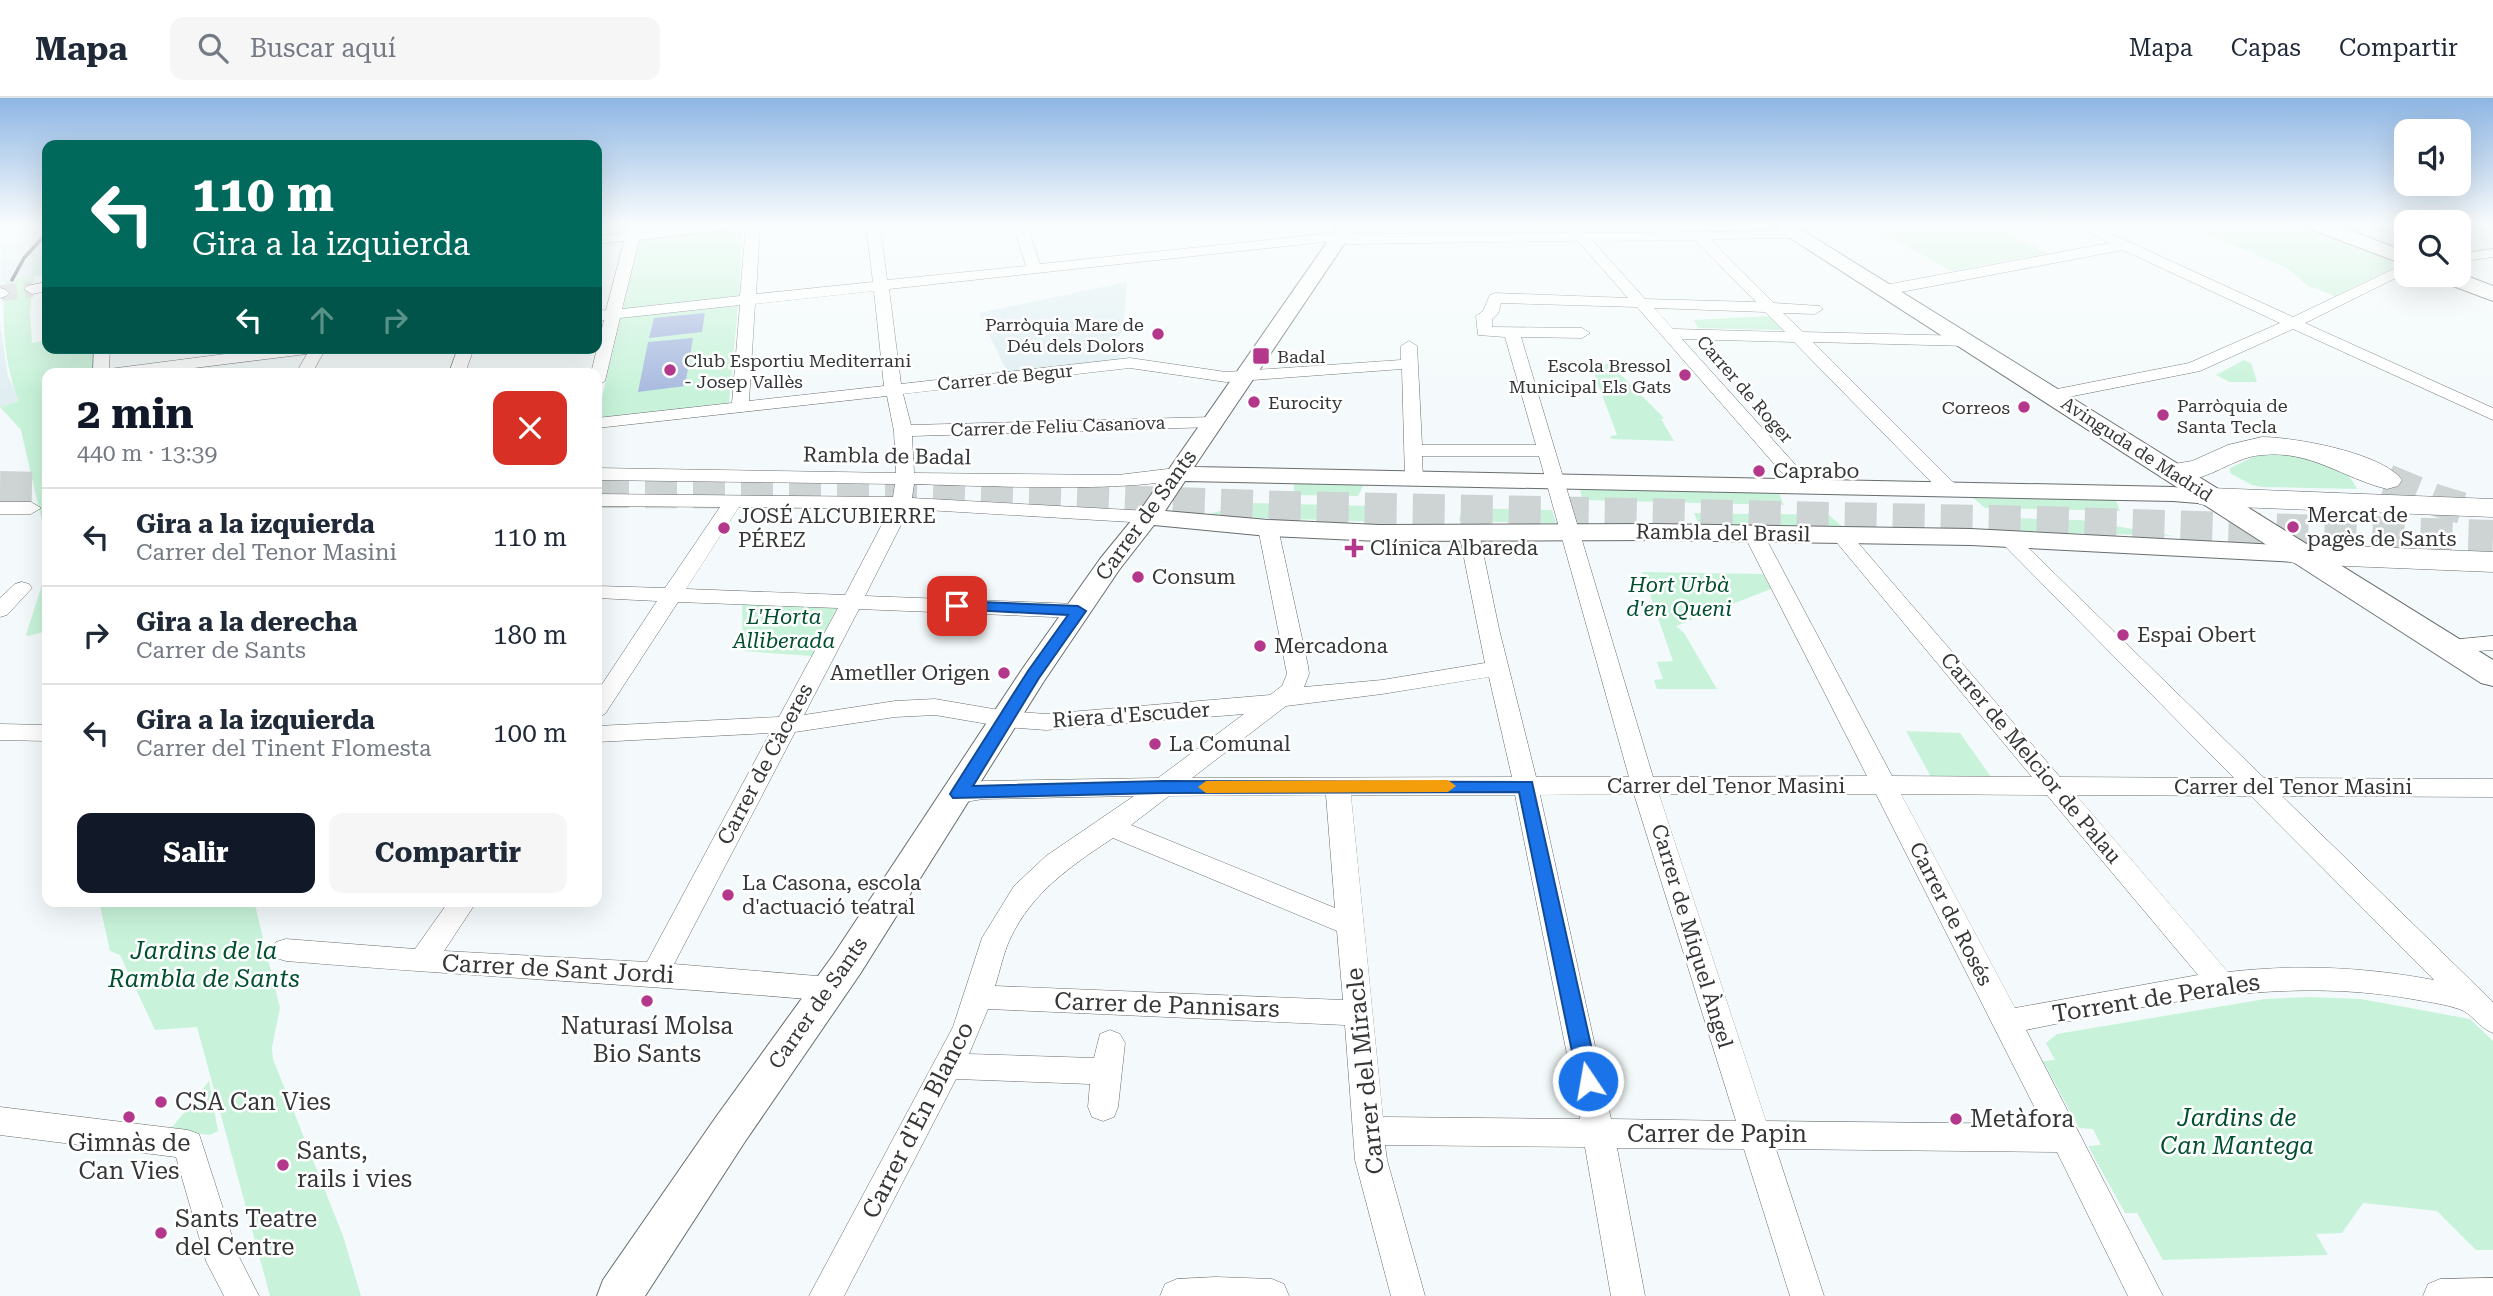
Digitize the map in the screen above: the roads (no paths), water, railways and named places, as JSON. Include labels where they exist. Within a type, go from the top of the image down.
[{"type":"main road","name":"Avinguda de Madrid","points":[[1870,281],[2053,394],[2298,554],[2493,675]]},
{"type":"main road","points":[[2471,286],[2493,295]]},
{"type":"main road","points":[[2173,472],[2197,469],[2240,450],[2269,444],[2293,446],[2321,453],[2377,485]]},
{"type":"main road","points":[[2217,462],[2230,480],[2244,490],[2269,500]]},
{"type":"main road","points":[[2210,497],[2493,508]]},
{"type":"main road","points":[[2298,554],[2493,562]]},
{"type":"street","points":[[600,368],[622,281]]},
{"type":"street","points":[[740,407],[749,281]]},
{"type":"street","points":[[879,281],[894,389],[903,431],[905,478]]},
{"type":"street","points":[[602,315],[926,281]]},
{"type":"street","name":"Carrer de Sants","points":[[619,1296],[830,989],[1078,611],[1148,517],[1310,281]]},
{"type":"street","name":"Carrer de Roger","points":[[1623,281],[1804,486]]},
{"type":"street","points":[[1745,281],[1949,489]]},
{"type":"street","points":[[1885,290],[1933,281]]},
{"type":"street","points":[[2201,281],[2493,415]]},
{"type":"street","points":[[2053,394],[2194,367],[2378,281]]},
{"type":"street","points":[[1582,333],[1484,332],[1484,316],[1490,314],[1495,298],[1815,309]]},
{"type":"street","name":"Carrer de Miquel Àngel","points":[[1512,333],[1644,786],[1807,1296]]},
{"type":"street","points":[[1671,334],[1968,341]]},
{"type":"street","points":[[1409,346],[1414,479]]},
{"type":"street","points":[[119,368],[257,354]]},
{"type":"street","name":"Carrer de Begur","points":[[602,422],[1136,363],[1226,377],[1409,364]]},
{"type":"street","name":"Carrer de Feliu Casanova","points":[[903,431],[1213,422]]},
{"type":"street","points":[[1412,450],[1548,451]]},
{"type":"street","name":"Rambla de Badal","points":[[602,474],[1118,481],[1177,474]]},
{"type":"street","points":[[1177,474],[1949,489],[2210,497]]},
{"type":"street","name":"Carrer de Càceres","points":[[655,974],[894,522],[902,503],[905,478]]},
{"type":"street","points":[[602,500],[902,503],[1148,517]]},
{"type":"street","points":[[602,701],[733,501]]},
{"type":"street","points":[[0,508],[31,508]]},
{"type":"street","name":"Rambla del Brasil","points":[[1148,517],[1268,528],[1469,533],[1753,533],[2008,538],[2298,554]]},
{"type":"street","points":[[1268,528],[1298,674],[1291,690],[1283,699]]},
{"type":"street","points":[[1469,533],[1496,669],[1526,786],[1600,1135],[1628,1296]]},
{"type":"street","name":"Carrer de Rosés","points":[[1753,533],[2146,1296]]},
{"type":"street","name":"Carrer de Melcior de Palau","points":[[1839,534],[2221,983]]},
{"type":"street","points":[[2008,538],[2493,1021]]},
{"type":"street","points":[[0,587],[22,588],[0,610]]},
{"type":"street","points":[[602,592],[1078,611]]},
{"type":"street","points":[[2449,646],[2493,643]]},
{"type":"street","name":"Riera d'Escuder","points":[[602,734],[786,724],[895,709],[935,707],[970,710],[1005,719],[1046,722],[1229,708],[1496,669]]},
{"type":"street","name":"Carrer d'En Blanco","points":[[826,1296],[967,1029],[1002,924],[1023,893],[1055,863],[1111,827],[1283,699]]},
{"type":"street","points":[[0,732],[42,733]]},
{"type":"street","name":"Carrer del Tenor Masini","points":[[959,794],[983,790],[1162,787],[2054,785],[2493,788]]},
{"type":"street","name":"Carrer del Miracle","points":[[1338,787],[1368,1131],[1376,1179],[1408,1296]]},
{"type":"street","points":[[1111,827],[1350,925]]},
{"type":"street","points":[[422,961],[460,907]]},
{"type":"street","name":"Carrer de Sant Jordi","points":[[286,950],[422,961],[655,974],[830,989]]},
{"type":"street","name":"Torrent de Perales","points":[[2007,1022],[2221,983],[2325,978],[2382,984],[2471,999]]},
{"type":"street","name":"Carrer de Pannisars","points":[[977,997],[1356,1013]]},
{"type":"street","points":[[948,1066],[1108,1057],[1103,1107]]},
{"type":"street","points":[[0,1121],[188,1144],[223,1261],[242,1296]]},
{"type":"street","name":"Carrer de Papin","points":[[1368,1131],[2066,1138]]},
{"type":"street","points":[[2440,1296],[2493,1295]]},
{"type":"street","points":[[1177,1296],[1272,1296]]},
{"type":"water","points":[[705,313],[702,332],[649,338],[654,318]]},
{"type":"water","points":[[693,338],[685,386],[638,392],[648,342]]},
{"type":"tunnel","points":[[1,293],[32,289]]},
{"type":"tunnel","points":[[2387,480],[2435,500],[2475,512]]},
{"type":"tunnel","points":[[0,487],[42,488]]},
{"type":"tunnel","points":[[602,492],[894,493],[1286,507],[2034,522],[2493,536]]},
{"type":"place","name":"Parròquia Mare de Déu dels Dolors","points":[[1158,334]]},
{"type":"place","name":"Badal","points":[[1261,356]]},
{"type":"place","name":"Club Esportiu Mediterrani - Josep Vallès","points":[[670,370]]},
{"type":"place","name":"Escola Bressol Municipal Els Gats","points":[[1685,375]]},
{"type":"place","name":"Eurocity","points":[[1254,402]]},
{"type":"place","name":"Correos","points":[[2024,407]]},
{"type":"place","name":"Parròquia de Santa Tecla","points":[[2163,415]]},
{"type":"place","name":"Caprabo","points":[[1759,471]]},
{"type":"place","name":"Mercat de pagès de Sants","points":[[2293,527]]},
{"type":"place","name":"JOSÉ ALCUBIERRE PÉREZ","points":[[724,528]]},
{"type":"place","name":"Clínica Albareda","points":[[1354,548]]},
{"type":"place","name":"Consum","points":[[1138,577]]},
{"type":"place","name":"Espai Obert","points":[[2123,635]]},
{"type":"place","name":"Mercadona","points":[[1260,646]]},
{"type":"place","name":"Ametller Origen","points":[[1004,673]]},
{"type":"place","name":"La Comunal","points":[[1155,744]]},
{"type":"place","name":"La Casona, escola d'actuació teatral","points":[[728,895]]},
{"type":"place","name":"Naturasí Molsa Bio Sants","points":[[647,1001]]},
{"type":"place","name":"CSA Can Vies","points":[[161,1102]]},
{"type":"place","name":"Gimnàs de Can Vies","points":[[129,1117]]},
{"type":"place","name":"Metàfora","points":[[1956,1119]]},
{"type":"place","name":"Sants, rails i vies","points":[[283,1165]]},
{"type":"place","name":"Sants Teatre del Centre","points":[[161,1233]]},
{"type":"park label","name":"Hort Urbà d'en Queni","points":[[1679,597]]},
{"type":"park label","name":"L'Horta Alliberada","points":[[784,629]]},
{"type":"park label","name":"Jardins de la Rambla de Sants","points":[[204,965]]},
{"type":"park label","name":"Jardins de Can Mantega","points":[[2237,1132]]}]
